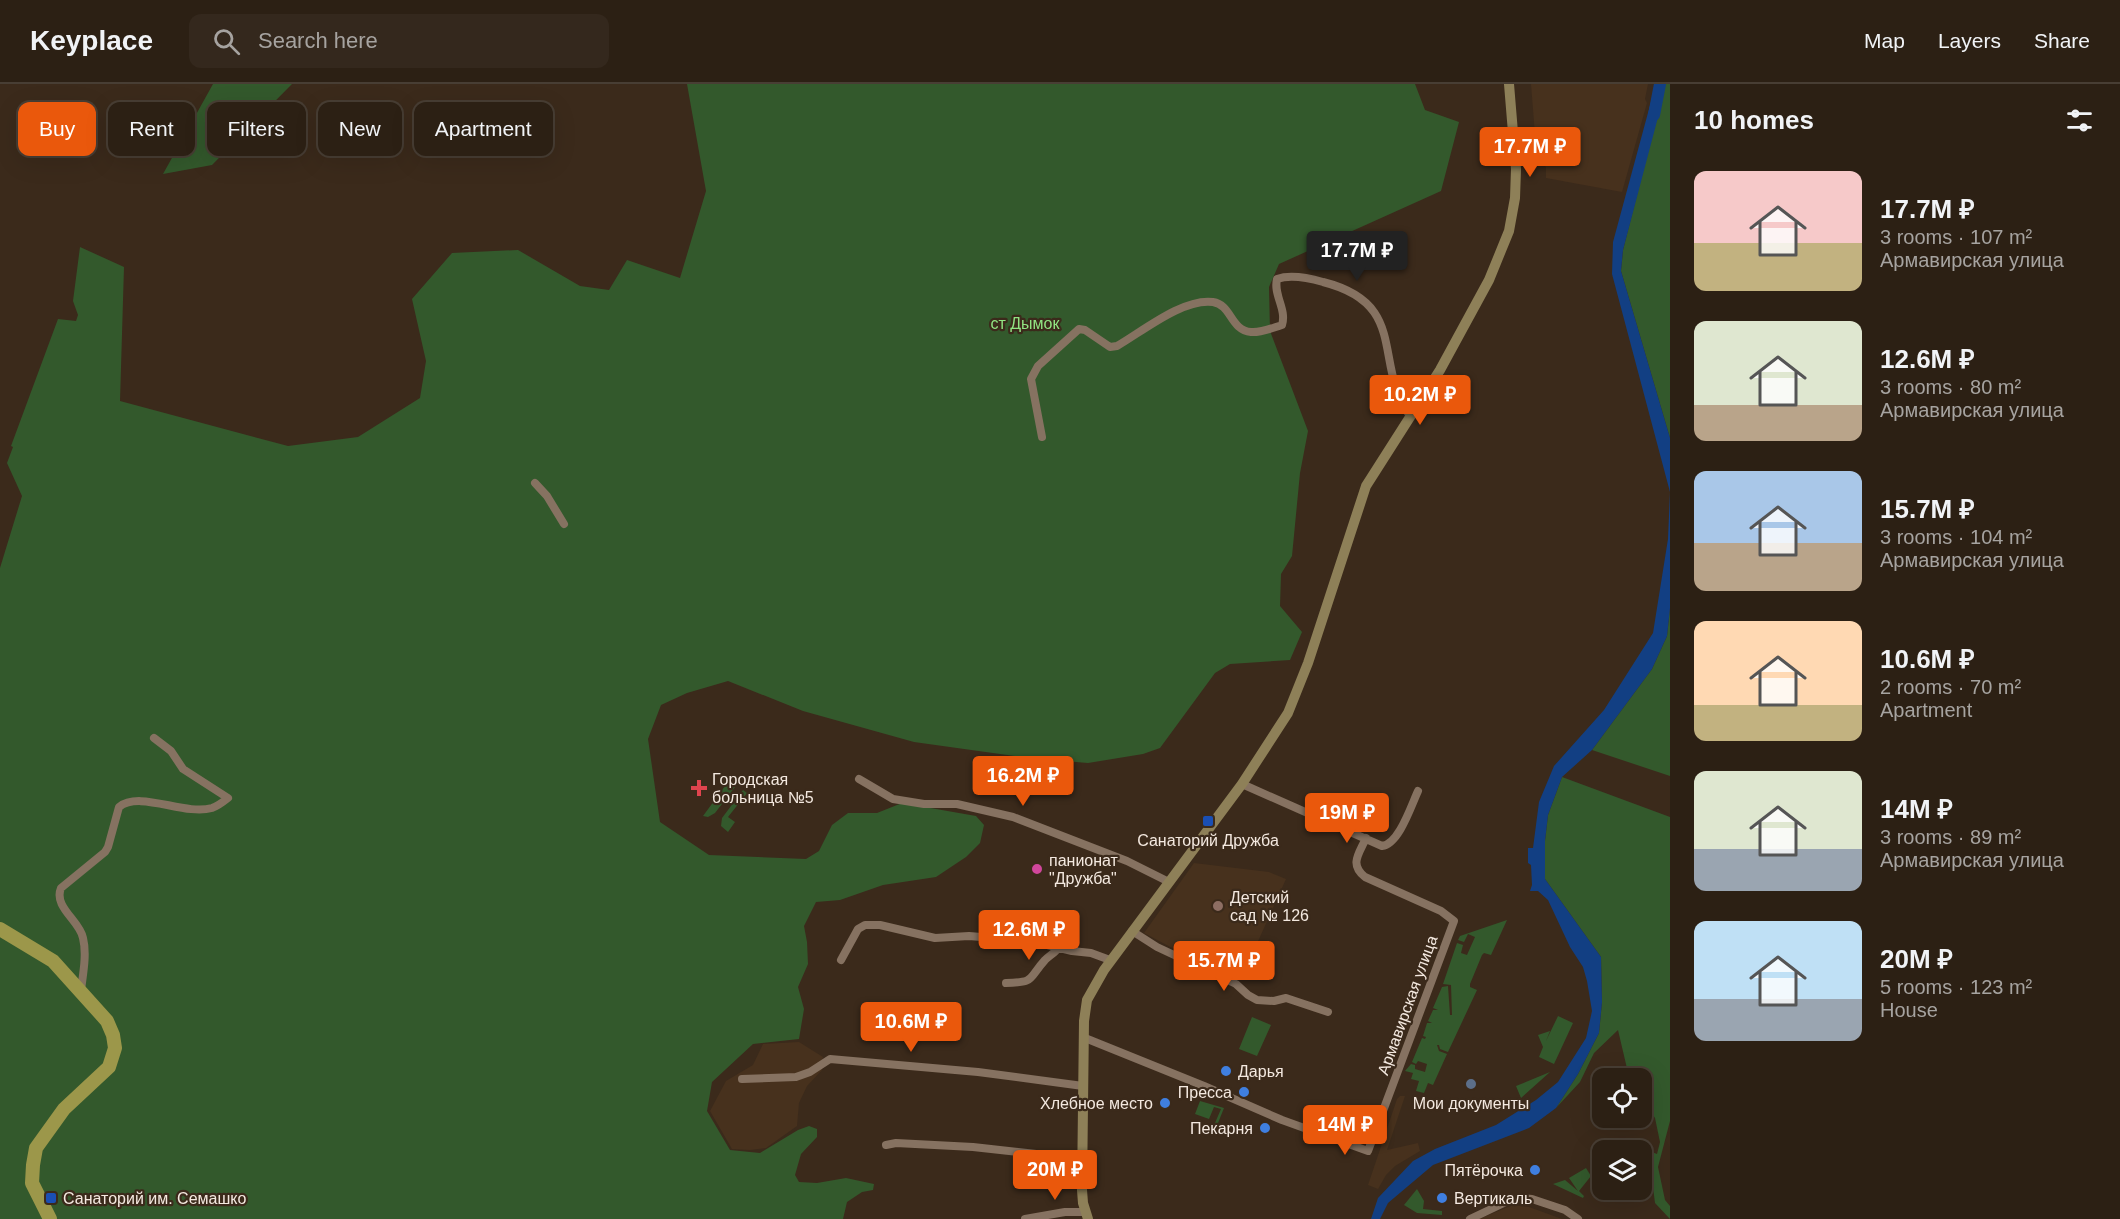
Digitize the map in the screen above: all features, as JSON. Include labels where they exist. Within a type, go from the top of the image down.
[{"type":"highway","points":[[0,929],[53,961],[107,1020],[113,1035],[115,1048],[109,1067],[64,1109],[36,1148],[32,1183],[50,1219]]},
{"type":"main road","points":[[1087,1215],[1083,1203],[1082,1159],[1084,1021],[1087,1000],[1110,960],[1242,784],[1288,713],[1297,695],[1360,502],[1377,467],[1440,370],[1489,280],[1509,231],[1515,198],[1516,169],[1509,84]]},
{"type":"street","points":[[1042,437],[1032,379],[1038,366],[1079,329],[1085,330],[1110,347],[1117,346],[1178,308],[1205,302],[1226,307],[1240,328],[1250,332],[1264,331],[1282,325],[1285,317],[1277,296],[1276,284],[1277,279],[1288,276],[1340,287],[1373,308],[1384,332],[1400,402],[1410,416]]},
{"type":"street","points":[[535,483],[547,496],[564,524]]},
{"type":"street","points":[[81,990],[83,936],[63,905],[60,892],[105,852],[119,807],[130,801],[180,808],[210,808],[228,798],[183,769],[171,751],[154,738]]},
{"type":"street","points":[[859,779],[893,799],[931,804],[957,804],[1013,817],[1127,861],[1169,882]]},
{"type":"street","points":[[1242,784],[1382,846],[1393,841],[1418,791]]},
{"type":"street","name":"Армавирская улица","points":[[1085,1038],[1282,1120],[1368,1151],[1454,921],[1441,911],[1365,877],[1358,871],[1356,863],[1366,838]]},
{"type":"street","points":[[841,960],[858,929],[880,925],[935,938],[979,936],[1031,941],[1091,953],[1110,960]]},
{"type":"street","points":[[1132,931],[1157,947],[1236,984],[1257,1000],[1274,1001],[1286,998],[1328,1012]]},
{"type":"street","points":[[1006,983],[1026,982],[1033,978],[1042,963],[1059,947]]},
{"type":"street","points":[[742,1079],[796,1077],[810,1072],[830,1059],[978,1072],[1083,1086]]},
{"type":"street","points":[[886,1145],[896,1143],[973,1147],[1082,1159]]},
{"type":"street","points":[[1470,1219],[1508,1201],[1525,1198],[1565,1210],[1578,1219]]},
{"type":"street","points":[[1025,1219],[1065,1212],[1087,1215]]},
{"type":"shaded area","points":[[1531,84],[1648,84],[1645,99],[1647,103],[1622,192],[1546,178],[1546,167],[1537,160]]},
{"type":"shaded area","name":"Детский сад № 126","points":[[1194,863],[1269,872],[1286,879],[1246,968],[1237,977],[1144,933]]},
{"type":"shaded area","points":[[799,1042],[823,1057],[822,1070],[807,1086],[799,1103],[797,1126],[766,1148],[732,1149],[710,1111],[726,1081],[753,1065],[763,1044]]},
{"type":"shaded area","points":[[1405,1096],[1387,1150],[1418,1143],[1420,1151],[1395,1166],[1386,1175],[1378,1189],[1368,1185],[1397,1099]]},
{"type":"shaded area","points":[[1513,1205],[1529,1207],[1562,1219],[1479,1219]]},
{"type":"green space","points":[[213,84],[292,84],[274,102],[207,102],[207,156],[221,156],[212,165],[163,174],[173,156],[195,156],[195,116]]},
{"type":"green space","name":"ст Дымок","points":[[687,84],[1415,84],[1425,110],[1459,122],[1441,191],[1279,264],[1269,287],[1270,331],[1308,431],[1300,473],[1292,556],[1281,574],[1280,606],[1302,632],[1290,660],[1230,664],[1215,673],[1160,748],[1143,754],[1088,763],[1028,758],[914,742],[803,711],[728,681],[687,693],[661,705],[648,739],[660,822],[709,855],[806,859],[819,851],[832,825],[848,813],[877,813],[902,803],[976,816],[984,825],[980,843],[966,857],[936,877],[883,885],[840,900],[816,902],[804,926],[808,964],[798,987],[804,1009],[799,1039],[753,1044],[712,1082],[707,1111],[730,1150],[760,1153],[798,1130],[809,1126],[817,1129],[817,1137],[801,1154],[795,1175],[799,1182],[817,1183],[846,1178],[874,1184],[873,1190],[862,1192],[847,1202],[843,1219],[0,1219],[0,568],[22,496],[7,463],[13,447],[11,446],[58,319],[76,321],[78,315],[73,301],[80,247],[124,267],[120,401],[288,446],[358,437],[420,398],[426,361],[412,299],[452,253],[518,250],[580,286],[609,290],[627,260],[680,278],[706,191]]},
{"type":"green space","points":[[1665,84],[1670,84],[1670,438],[1621,271],[1623,250]]},
{"type":"green space","points":[[1670,608],[1670,776],[1592,750],[1652,669],[1667,636]]},
{"type":"green space","points":[[1562,777],[1670,817],[1670,1121],[1658,1167],[1665,1200],[1670,1206],[1670,1219],[1655,1203],[1652,1180],[1652,1152],[1657,1154],[1660,1142],[1652,1113],[1652,1068],[1627,1068],[1618,1030],[1594,1053],[1580,1082],[1556,1108],[1578,1074],[1599,1033],[1602,1002],[1601,957],[1545,879],[1548,815]]},
{"type":"green space","points":[[728,782],[735,787],[715,813],[708,817],[703,816]]},
{"type":"green space","points":[[743,790],[747,793],[728,817],[735,822],[728,832],[721,826],[722,818]]},
{"type":"green space","points":[[1507,920],[1491,955],[1484,953],[1482,955],[1470,984],[1470,987],[1477,990],[1448,1052],[1437,1045],[1439,1051],[1447,1054],[1433,1085],[1428,1083],[1424,1093],[1416,1091],[1419,1081],[1411,1079],[1413,1073],[1405,1071],[1411,1064],[1415,1065],[1415,1069],[1425,1072],[1427,1064],[1412,1062],[1422,1038],[1426,1037],[1423,1036],[1427,1023],[1432,1023],[1428,1021],[1433,1010],[1438,1010],[1433,1008],[1442,987],[1448,986],[1450,1015],[1452,1015],[1451,985],[1443,984],[1457,943],[1463,945],[1461,953],[1467,955],[1475,937],[1468,934],[1464,942],[1458,940],[1460,936]]},
{"type":"green space","points":[[1558,1016],[1573,1023],[1554,1064],[1539,1057],[1543,1047],[1538,1035],[1550,1031],[1546,1041]]},
{"type":"green space","points":[[1252,1017],[1271,1025],[1257,1056],[1239,1049]]},
{"type":"green space","points":[[1550,1072],[1521,1098],[1516,1086]]},
{"type":"green space","points":[[1200,1101],[1224,1108],[1218,1123],[1215,1123],[1221,1109],[1214,1107],[1209,1119],[1195,1114]]},
{"type":"green space","points":[[1586,1168],[1591,1176],[1579,1191],[1584,1196],[1583,1198],[1553,1184],[1565,1180],[1578,1191],[1569,1178]]},
{"type":"green space","points":[[1417,1189],[1424,1201],[1423,1209],[1442,1211],[1442,1215],[1417,1213],[1404,1205]]},
{"type":"water","points":[[1652,98],[1662,102],[1623,250],[1621,271],[1670,438],[1670,492],[1612,274],[1613,242]]},
{"type":"water","points":[[1670,492],[1670,608],[1667,636],[1652,669],[1592,750],[1562,777],[1548,815],[1545,879],[1601,957],[1602,1002],[1599,1033],[1578,1074],[1556,1108],[1529,1128],[1433,1165],[1388,1203],[1380,1219],[1371,1219],[1378,1198],[1413,1161],[1435,1149],[1496,1125],[1536,1100],[1558,1082],[1586,1038],[1592,1011],[1583,967],[1570,947],[1548,900],[1538,891],[1530,891],[1532,885],[1528,848],[1533,848],[1539,802],[1554,766],[1604,710],[1653,633],[1668,539]]},
{"type":"waterway","points":[[1654,115],[1660,84]]},
{"type":"place","name":"Городская больница №5","points":[[699,788]]},
{"type":"place","name":"Санаторий Дружба","points":[[1208,821]]},
{"type":"place","name":"панионат \"Дружба\"","points":[[1037,869]]},
{"type":"place","name":"Детский сад № 126","points":[[1218,906]]},
{"type":"place","name":"Дарья","points":[[1226,1071]]},
{"type":"place","name":"Мои документы","points":[[1471,1084]]},
{"type":"place","name":"Пресса","points":[[1244,1092]]},
{"type":"place","name":"Хлебное место","points":[[1165,1103]]},
{"type":"place","name":"Пекарня","points":[[1265,1128]]},
{"type":"place","name":"Пятёрочка","points":[[1535,1170]]},
{"type":"place","name":"Санаторий им. Семашко","points":[[51,1198]]},
{"type":"place","name":"Вертикаль","points":[[1442,1198]]}]
